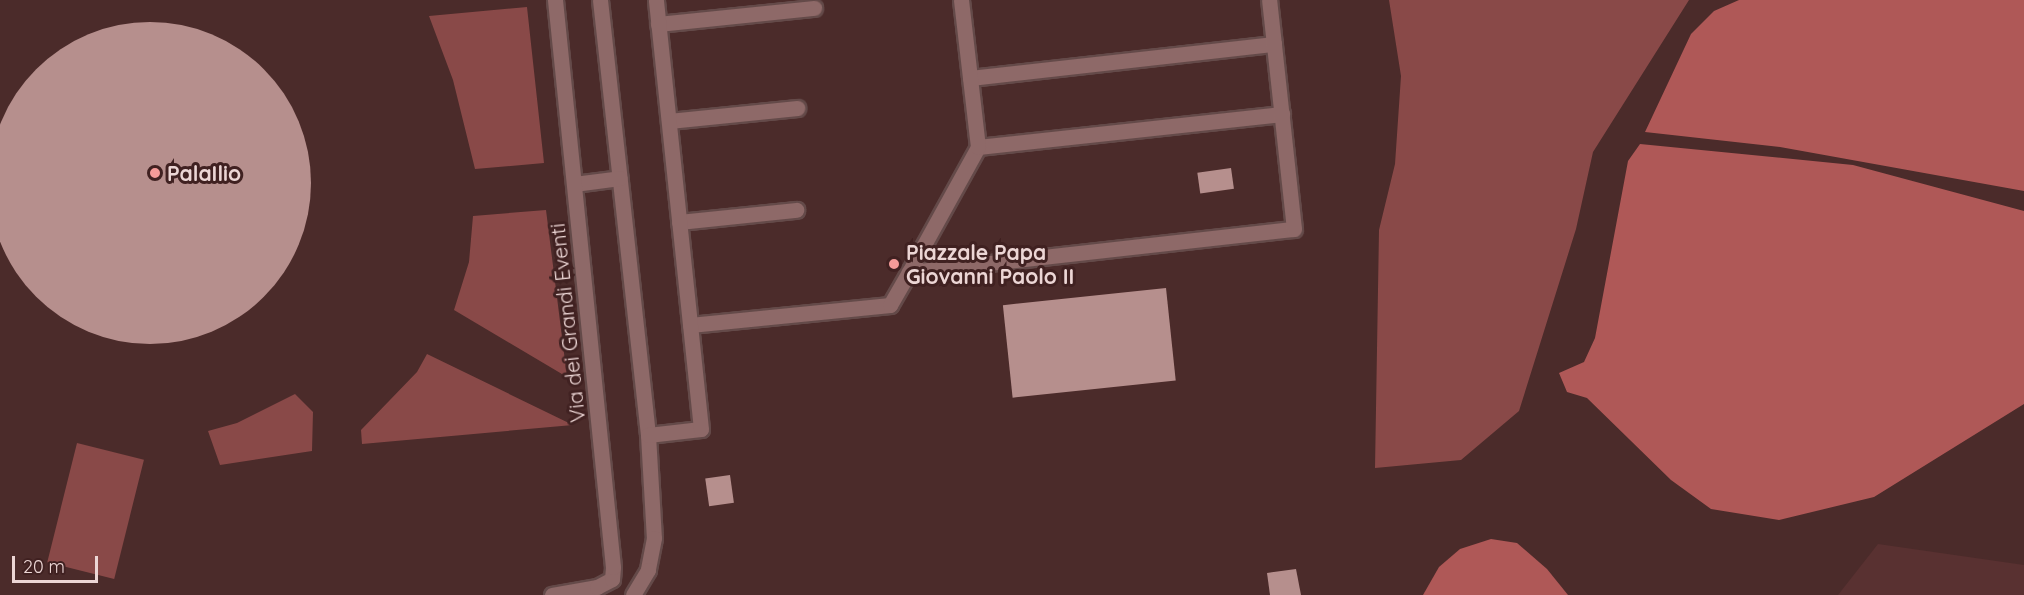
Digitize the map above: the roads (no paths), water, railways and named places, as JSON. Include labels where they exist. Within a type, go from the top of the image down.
[{"type":"street","name":"Via dei Grandi Eventi","points":[[552,595],[597,587],[612,579],[613,567],[555,0]]},
{"type":"street","points":[[600,0],[648,435],[654,538],[648,570],[633,595]]},
{"type":"street","points":[[648,435],[701,429],[656,0]]},
{"type":"street","points":[[690,325],[890,305],[978,147],[961,0]]},
{"type":"street","points":[[909,272],[1294,230],[1269,0]]},
{"type":"street","points":[[658,24],[814,8]]},
{"type":"street","points":[[970,78],[1274,44]]},
{"type":"street","points":[[669,121],[797,108]]},
{"type":"street","points":[[978,147],[1282,114]]},
{"type":"street","points":[[574,184],[620,178]]},
{"type":"street","points":[[679,222],[796,210]]},
{"type":"place","name":"PalaIlio","points":[[155,173]]},
{"type":"place","name":"Piazzale Papa Giovanni Paolo II","points":[[894,264]]}]
